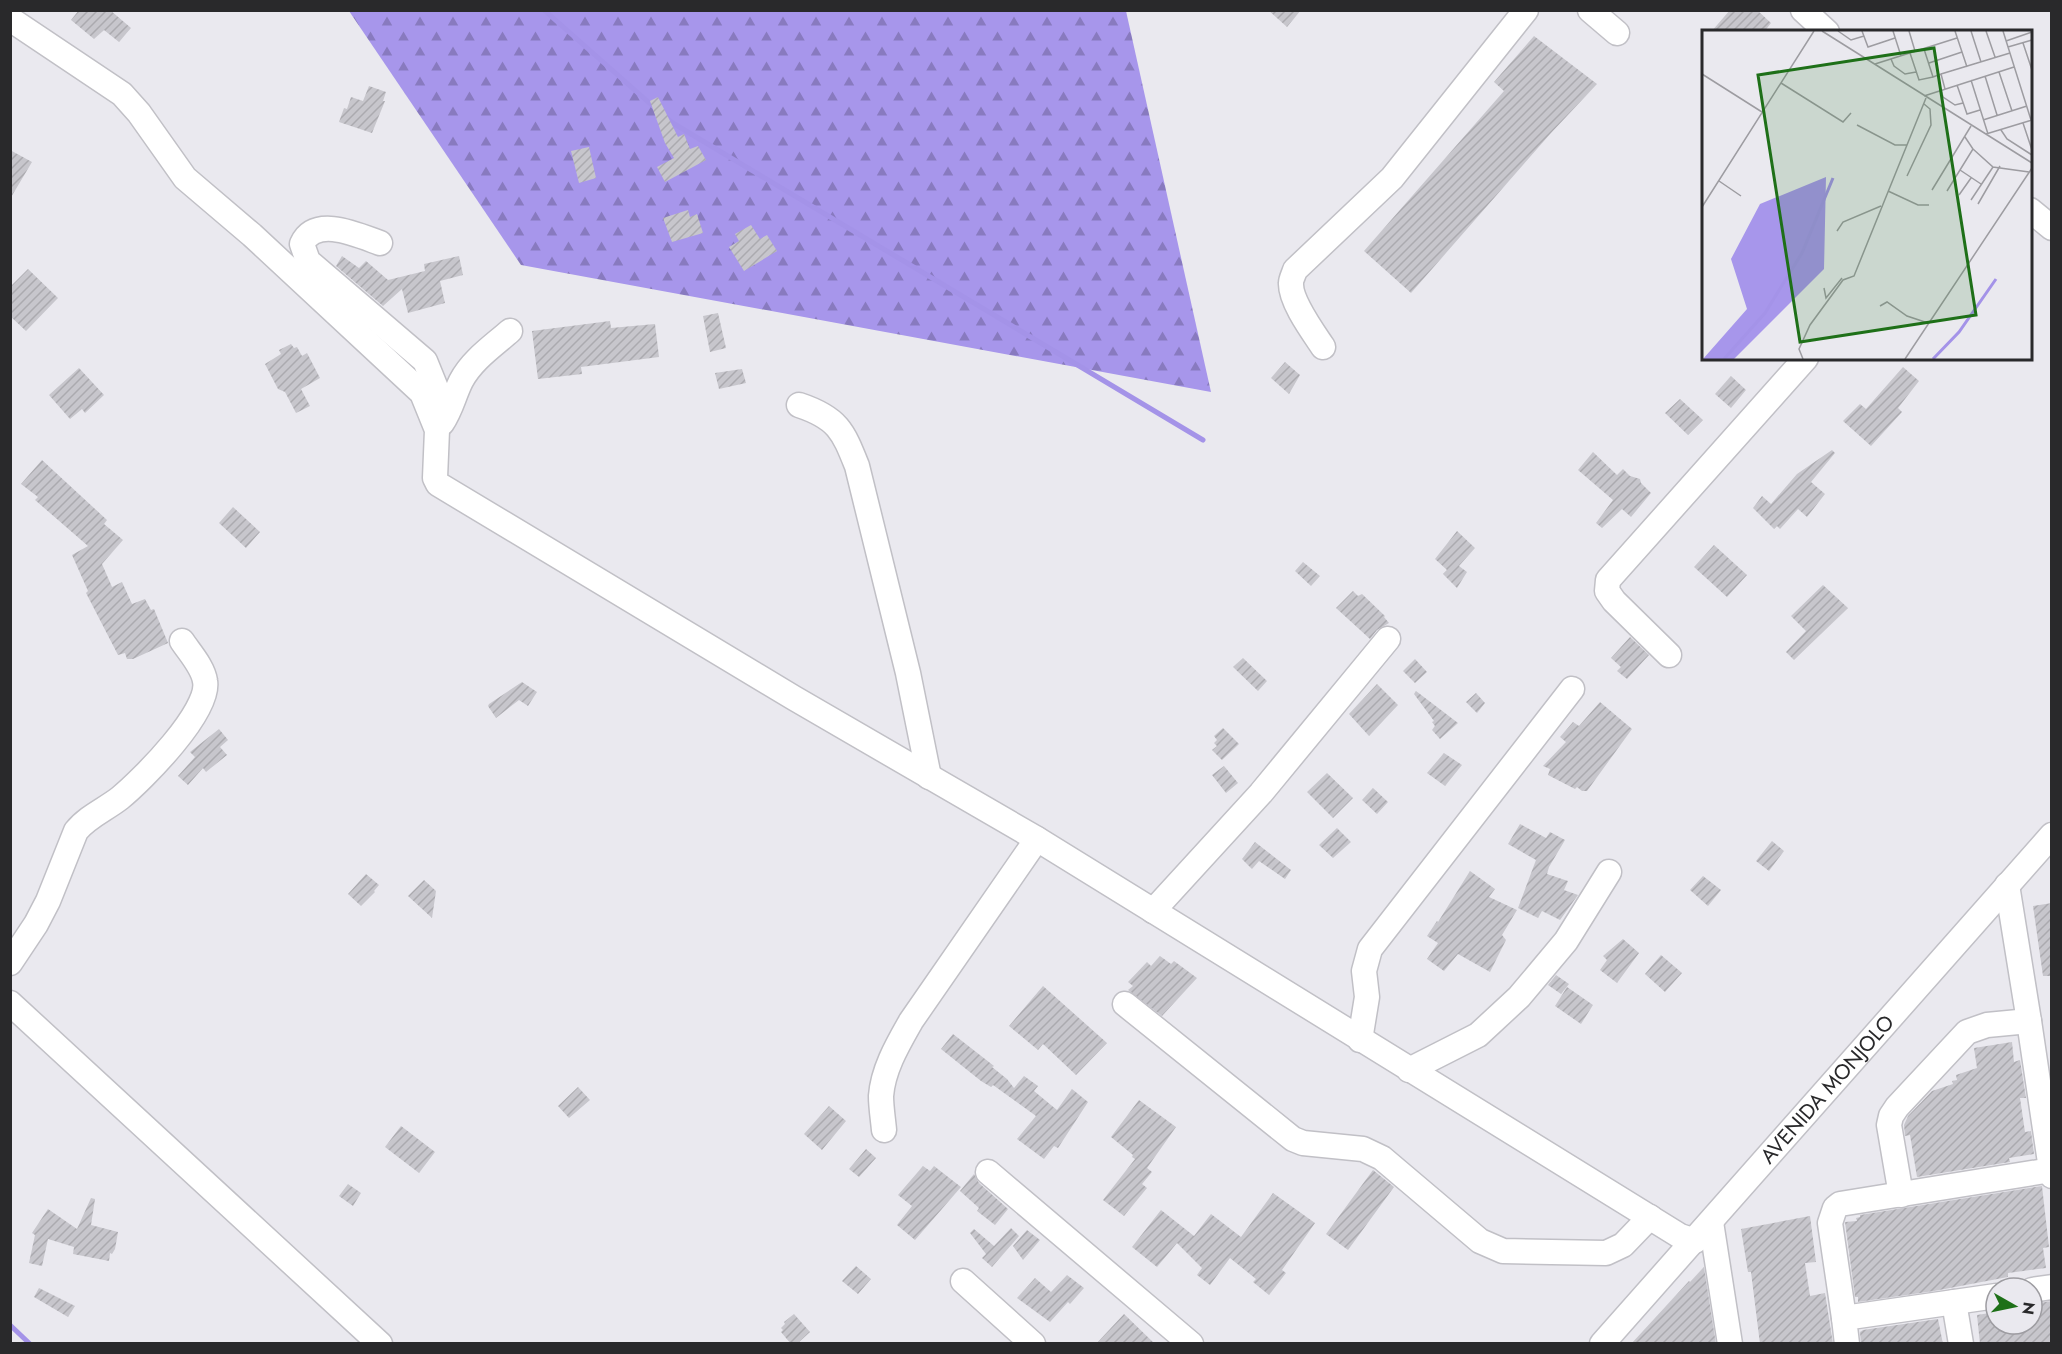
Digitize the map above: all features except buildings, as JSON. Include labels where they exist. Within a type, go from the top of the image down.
[{"type":"street","points":[[1323,347],[1296,301],[1291,284],[1295,270],[1392,178],[1526,10]]},
{"type":"street","points":[[1590,10],[1617,33]]},
{"type":"street","points":[[1803,10],[1825,30]]},
{"type":"street","points":[[10,19],[122,94],[139,113],[185,178],[252,235],[422,393],[441,425]]},
{"type":"street","points":[[2032,211],[2052,228]]},
{"type":"street","points":[[380,243],[352,234],[320,228],[305,236],[302,244],[308,261],[425,361],[436,388],[441,425],[435,478],[438,484],[1036,839],[1680,1236],[1695,1240]]},
{"type":"street","points":[[441,425],[461,381],[472,365],[510,331]]},
{"type":"street","points":[[1669,655],[1614,601],[1607,591],[1608,580],[1804,360]]},
{"type":"street","points":[[799,405],[820,412],[832,421],[846,439],[857,466],[908,673],[929,777]]},
{"type":"street","points":[[1153,911],[1261,793],[1388,639]]},
{"type":"street","points":[[10,963],[44,909],[76,831],[82,824],[120,797],[148,771],[184,731],[202,702],[206,682],[200,668],[182,641]]},
{"type":"street","points":[[1360,1040],[1367,997],[1364,971],[1371,949],[1572,689]]},
{"type":"street","name":"AVENIDA MONJOLO","points":[[1602,1344],[2052,835]]},
{"type":"street","points":[[884,1130],[881,1097],[885,1075],[896,1047],[911,1021],[1036,839]]},
{"type":"street","points":[[1410,1070],[1478,1035],[1519,997],[1566,941],[1609,872]]},
{"type":"street","points":[[1847,1344],[1830,1223],[1835,1208],[1840,1204],[2051,1173],[2046,1097],[2030,1021],[2007,885]]},
{"type":"street","points":[[10,1003],[380,1344]]},
{"type":"street","points":[[1125,1004],[1293,1139],[1303,1143],[1363,1149],[1382,1158],[1480,1241],[1503,1251],[1606,1253],[1623,1245],[1650,1217]]},
{"type":"street","points":[[1901,1195],[1889,1125],[1896,1107],[1967,1032],[1987,1025],[2030,1021]]},
{"type":"street","points":[[988,1172],[1191,1344]]},
{"type":"street","points":[[1711,1222],[1730,1344]]},
{"type":"street","points":[[963,1281],[1033,1344]]},
{"type":"street","points":[[1844,1318],[1984,1298]]},
{"type":"street","points":[[1954,1302],[1961,1344]]},
{"type":"green space","points":[[349,11],[1126,11],[1211,392],[521,265]]},
{"type":"waterway","points":[[544,10],[655,108]]},
{"type":"waterway","points":[[665,116],[671,122],[1203,440]]},
{"type":"waterway","points":[[10,1325],[30,1344]]}]
